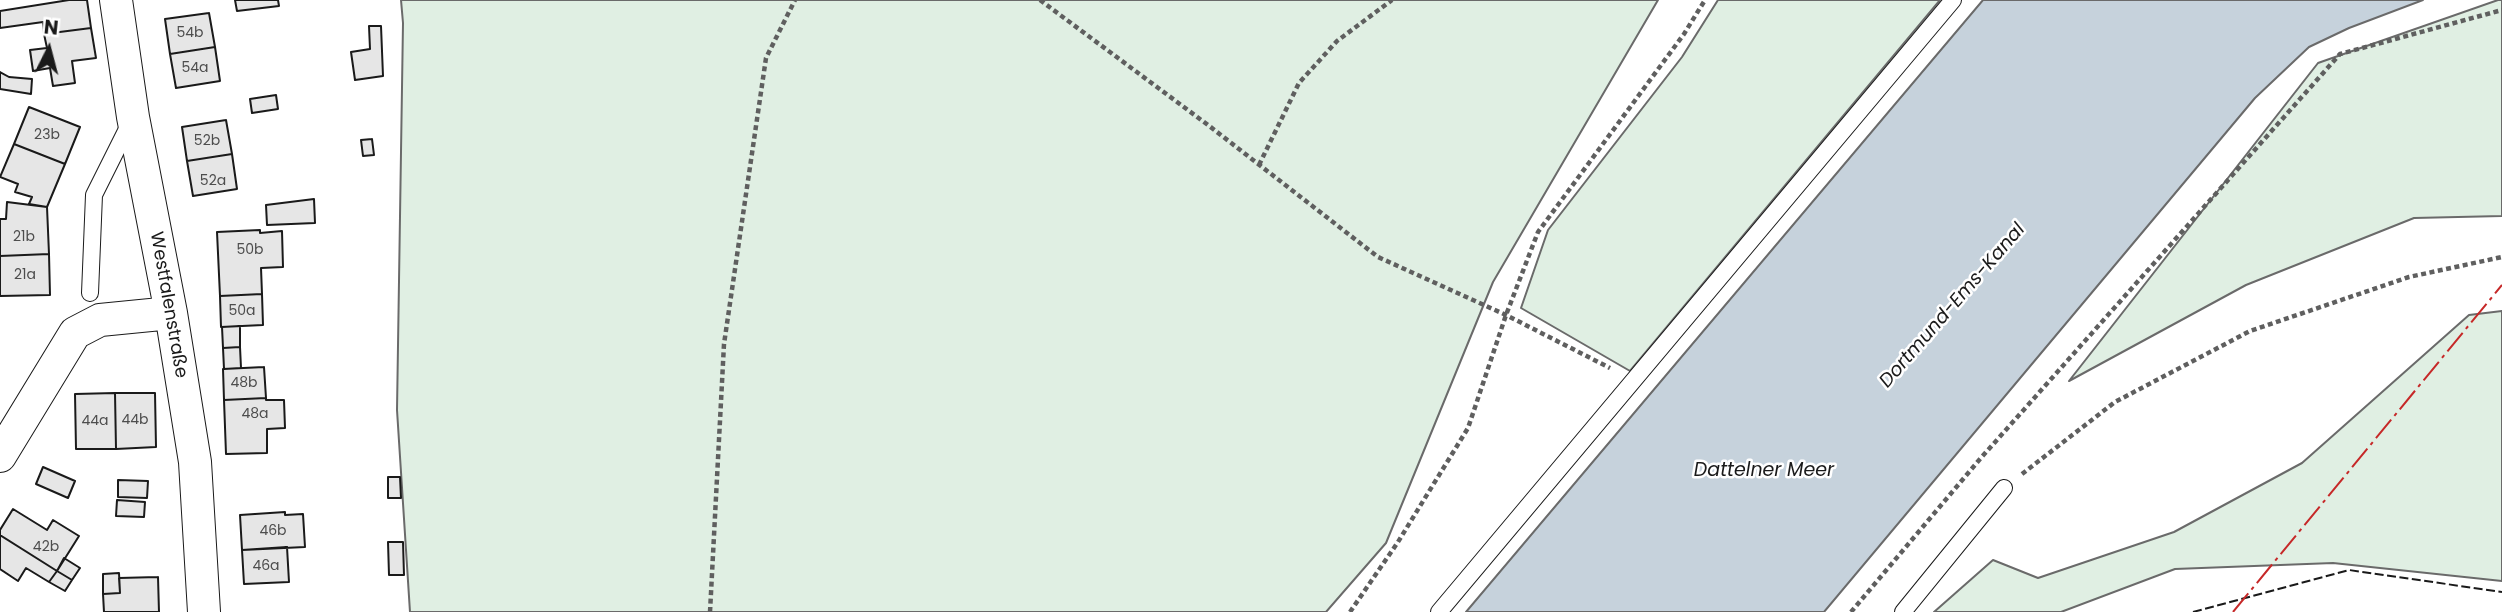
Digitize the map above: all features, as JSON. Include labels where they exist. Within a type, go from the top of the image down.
[{"type":"street","name":"Westfalenstraße","points":[[116,0],[133,117],[171,313],[195,462],[204,612]]},
{"type":"street","points":[[0,456],[75,333],[100,320],[171,313]]},
{"type":"lane","points":[[1439,612],[1953,0]]},
{"type":"lane","points":[[90,293],[94,194],[133,117]]},
{"type":"lane","points":[[1903,612],[2004,488]]},
{"type":"path","points":[[710,612],[724,344],[766,58],[794,0]]},
{"type":"path","points":[[1040,0],[1378,257],[1506,315],[1633,380]]},
{"type":"path","points":[[1259,165],[1299,83],[1337,41],[1392,0]]},
{"type":"path","points":[[1350,612],[1468,428],[1506,315],[1538,232],[1684,34],[1705,0]]},
{"type":"path","points":[[1850,612],[1980,459],[2340,54],[2502,10]]},
{"type":"path","points":[[2004,488],[2115,402],[2250,331],[2409,277],[2502,257]]},
{"type":"green space","points":[[401,0],[1658,0],[1493,282],[1386,543],[1326,612],[410,612],[397,410],[403,23]]},
{"type":"green space","points":[[1718,0],[1940,0],[1630,371],[1521,308],[1548,230],[1682,57]]},
{"type":"green space","points":[[2502,0],[2502,216],[2414,218],[2246,285],[2069,381],[2318,63]]},
{"type":"green space","points":[[2502,311],[2502,581],[2333,563],[2175,569],[2061,612],[1934,612],[1993,560],[2038,578],[2174,532],[2302,463],[2469,315]]},
{"type":"water","name":"Dattelner Meer","points":[[1983,0],[2423,0],[2349,28],[2309,47],[2255,98],[1824,612],[1466,612]]},
{"type":"building","points":[[69,0],[87,0],[91,28],[44,34],[43,22],[0,28],[0,11]]},
{"type":"building","points":[[235,0],[278,0],[279,6],[237,11]]},
{"type":"building","points":[[209,13],[215,47],[170,54],[165,19]]},
{"type":"building","points":[[369,26],[381,26],[383,76],[355,80],[351,52],[370,49]]},
{"type":"building","points":[[91,28],[96,58],[72,61],[75,83],[53,86],[50,68],[33,71],[30,50],[47,48],[44,34]]},
{"type":"building","points":[[215,47],[220,81],[176,88],[170,54]]},
{"type":"building","points":[[0,72],[9,77],[32,79],[31,94],[0,89]]},
{"type":"building","points":[[276,95],[278,109],[252,113],[250,99]]},
{"type":"building","points":[[29,107],[80,127],[65,164],[14,144]]},
{"type":"building","points":[[226,120],[232,154],[187,161],[182,127]]},
{"type":"building","points":[[372,139],[374,155],[363,156],[361,140]]},
{"type":"building","points":[[14,144],[65,164],[47,207],[29,204],[32,197],[15,192],[18,184],[0,177]]},
{"type":"building","points":[[232,154],[237,189],[193,196],[187,161]]},
{"type":"building","points":[[314,199],[315,223],[267,225],[266,205]]},
{"type":"building","points":[[7,202],[47,207],[49,254],[0,256],[0,219],[6,219]]},
{"type":"building","points":[[260,230],[260,233],[282,231],[283,267],[261,268],[262,294],[220,296],[217,232]]},
{"type":"building","points":[[49,254],[50,295],[0,296],[0,256]]},
{"type":"building","points":[[262,294],[263,325],[221,327],[220,296]]},
{"type":"building","points":[[240,326],[240,347],[223,348],[222,327]]},
{"type":"building","points":[[240,347],[241,368],[224,369],[223,348]]},
{"type":"building","points":[[264,367],[266,398],[224,400],[223,369]]},
{"type":"building","points":[[115,393],[116,449],[76,449],[75,394]]},
{"type":"building","points":[[115,393],[155,393],[156,447],[116,449]]},
{"type":"building","points":[[224,400],[284,400],[285,428],[267,429],[267,453],[226,454]]},
{"type":"building","points":[[43,467],[75,481],[68,498],[36,484]]},
{"type":"building","points":[[388,477],[400,477],[401,498],[388,498]]},
{"type":"building","points":[[118,480],[148,481],[147,498],[118,497]]},
{"type":"building","points":[[117,500],[145,502],[144,517],[116,516]]},
{"type":"building","points":[[13,509],[47,530],[53,520],[79,536],[57,571],[0,535],[0,530]]},
{"type":"building","points":[[285,512],[285,515],[303,514],[305,547],[242,550],[240,515]]},
{"type":"building","points":[[0,535],[57,571],[49,582],[26,568],[18,581],[0,569]]},
{"type":"building","points":[[388,542],[403,542],[404,575],[389,575]]},
{"type":"building","points":[[287,547],[289,582],[244,584],[242,550]]},
{"type":"building","points":[[64,558],[80,568],[72,580],[57,571]]},
{"type":"building","points":[[57,571],[72,580],[65,591],[49,582]]},
{"type":"building","points":[[119,573],[120,593],[103,594],[103,574]]},
{"type":"building","points":[[158,577],[159,612],[104,612],[103,594],[120,593],[119,578]]},
{"type":"fence","points":[[2193,612],[2349,570],[2502,592]]},
{"type":"power","points":[[2233,612],[2502,285]]},
{"type":"water label","name":"Dortmund-Ems-Kanal","points":[[1953,306]]}]
